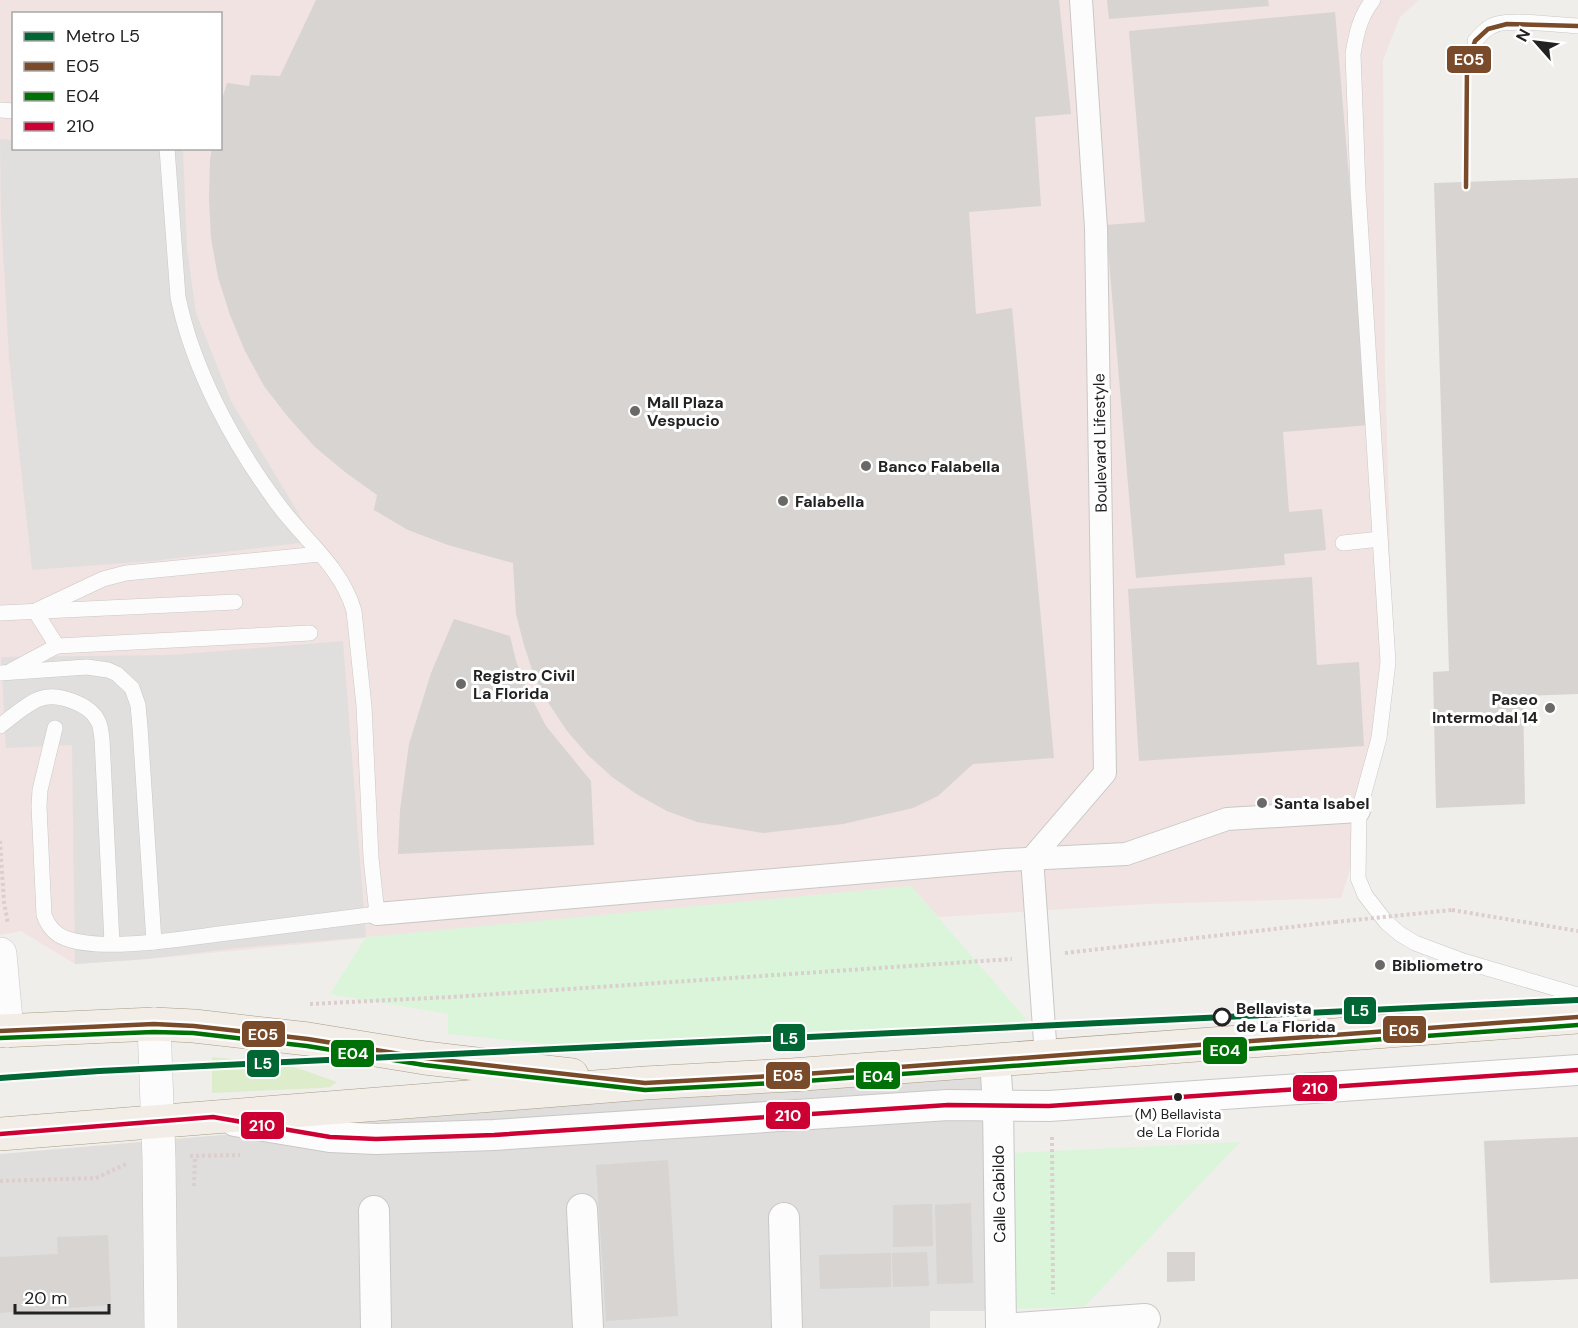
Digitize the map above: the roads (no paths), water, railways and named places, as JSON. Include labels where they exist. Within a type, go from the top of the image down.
[{"type":"main road","points":[[0,1134],[645,1083],[790,1075],[1578,1017]]},
{"type":"main road","points":[[4,1031],[154,1024],[239,1030],[425,1058],[645,1083]]},
{"type":"street","name":"Boulevard Lifestyle","points":[[1032,858],[1105,774],[1096,228],[1081,0]]},
{"type":"street","points":[[377,914],[1032,858],[1126,854],[1227,819],[1359,811]]},
{"type":"street","points":[[1032,858],[1046,1056]]},
{"type":"street","points":[[0,955],[4,1031]]},
{"type":"street","points":[[154,1024],[161,1328]]},
{"type":"street","name":"Calle Cabildo","points":[[995,1060],[998,1104],[1001,1328]]},
{"type":"street","points":[[213,1117],[330,1137],[494,1135],[948,1105],[1049,1106],[1578,1070]]},
{"type":"street","points":[[582,1209],[588,1328]]},
{"type":"street","points":[[374,1211],[376,1328]]},
{"type":"street","points":[[784,1218],[787,1328]]},
{"type":"street","points":[[1015,1328],[1144,1319]]},
{"type":"lane","points":[[1373,0],[1361,20],[1353,54],[1359,200],[1388,662],[1378,738],[1359,811],[1358,879],[1375,909],[1400,934],[1414,943],[1463,962],[1578,995]]},
{"type":"lane","points":[[1475,41],[1483,32],[1495,25],[1508,22],[1578,26]]},
{"type":"lane","points":[[55,728],[40,790],[39,807],[44,915],[52,930],[65,938],[87,943],[154,942],[377,914],[371,858],[364,706],[357,631],[349,596],[338,576],[279,505],[249,461],[199,366],[178,297],[167,150]]},
{"type":"lane","points":[[1343,543],[1380,539]]},
{"type":"lane","points":[[35,611],[103,579],[126,573],[320,554]]},
{"type":"lane","points":[[0,613],[235,602]]},
{"type":"lane","points":[[35,611],[57,646]]},
{"type":"lane","points":[[3,673],[57,646],[310,633]]},
{"type":"lane","points":[[3,673],[98,668],[117,674],[132,688],[138,705],[140,727],[154,942]]},
{"type":"lane","points":[[0,726],[38,699],[46,697],[75,702],[86,708],[98,720],[102,739],[112,943]]},
{"type":"metro line","name":"L5","points":[[0,1078],[99,1071],[1578,1000]]},
{"type":"place","name":"Mall Plaza Vespucio","points":[[635,411]]},
{"type":"place","name":"Banco Falabella","points":[[866,466]]},
{"type":"place","name":"Falabella","points":[[783,501]]},
{"type":"place","name":"Registro Civil La Florida","points":[[461,684]]},
{"type":"place","name":"Paseo Intermodal 14","points":[[1550,708]]},
{"type":"place","name":"Santa Isabel","points":[[1262,803]]},
{"type":"place","name":"Bibliometro","points":[[1380,965]]},
{"type":"place","name":"Bellavista de La Florida","points":[[1222,1017]]},
{"type":"place","name":"(M) Bellavista de La Florida","points":[[1178,1097]]}]
